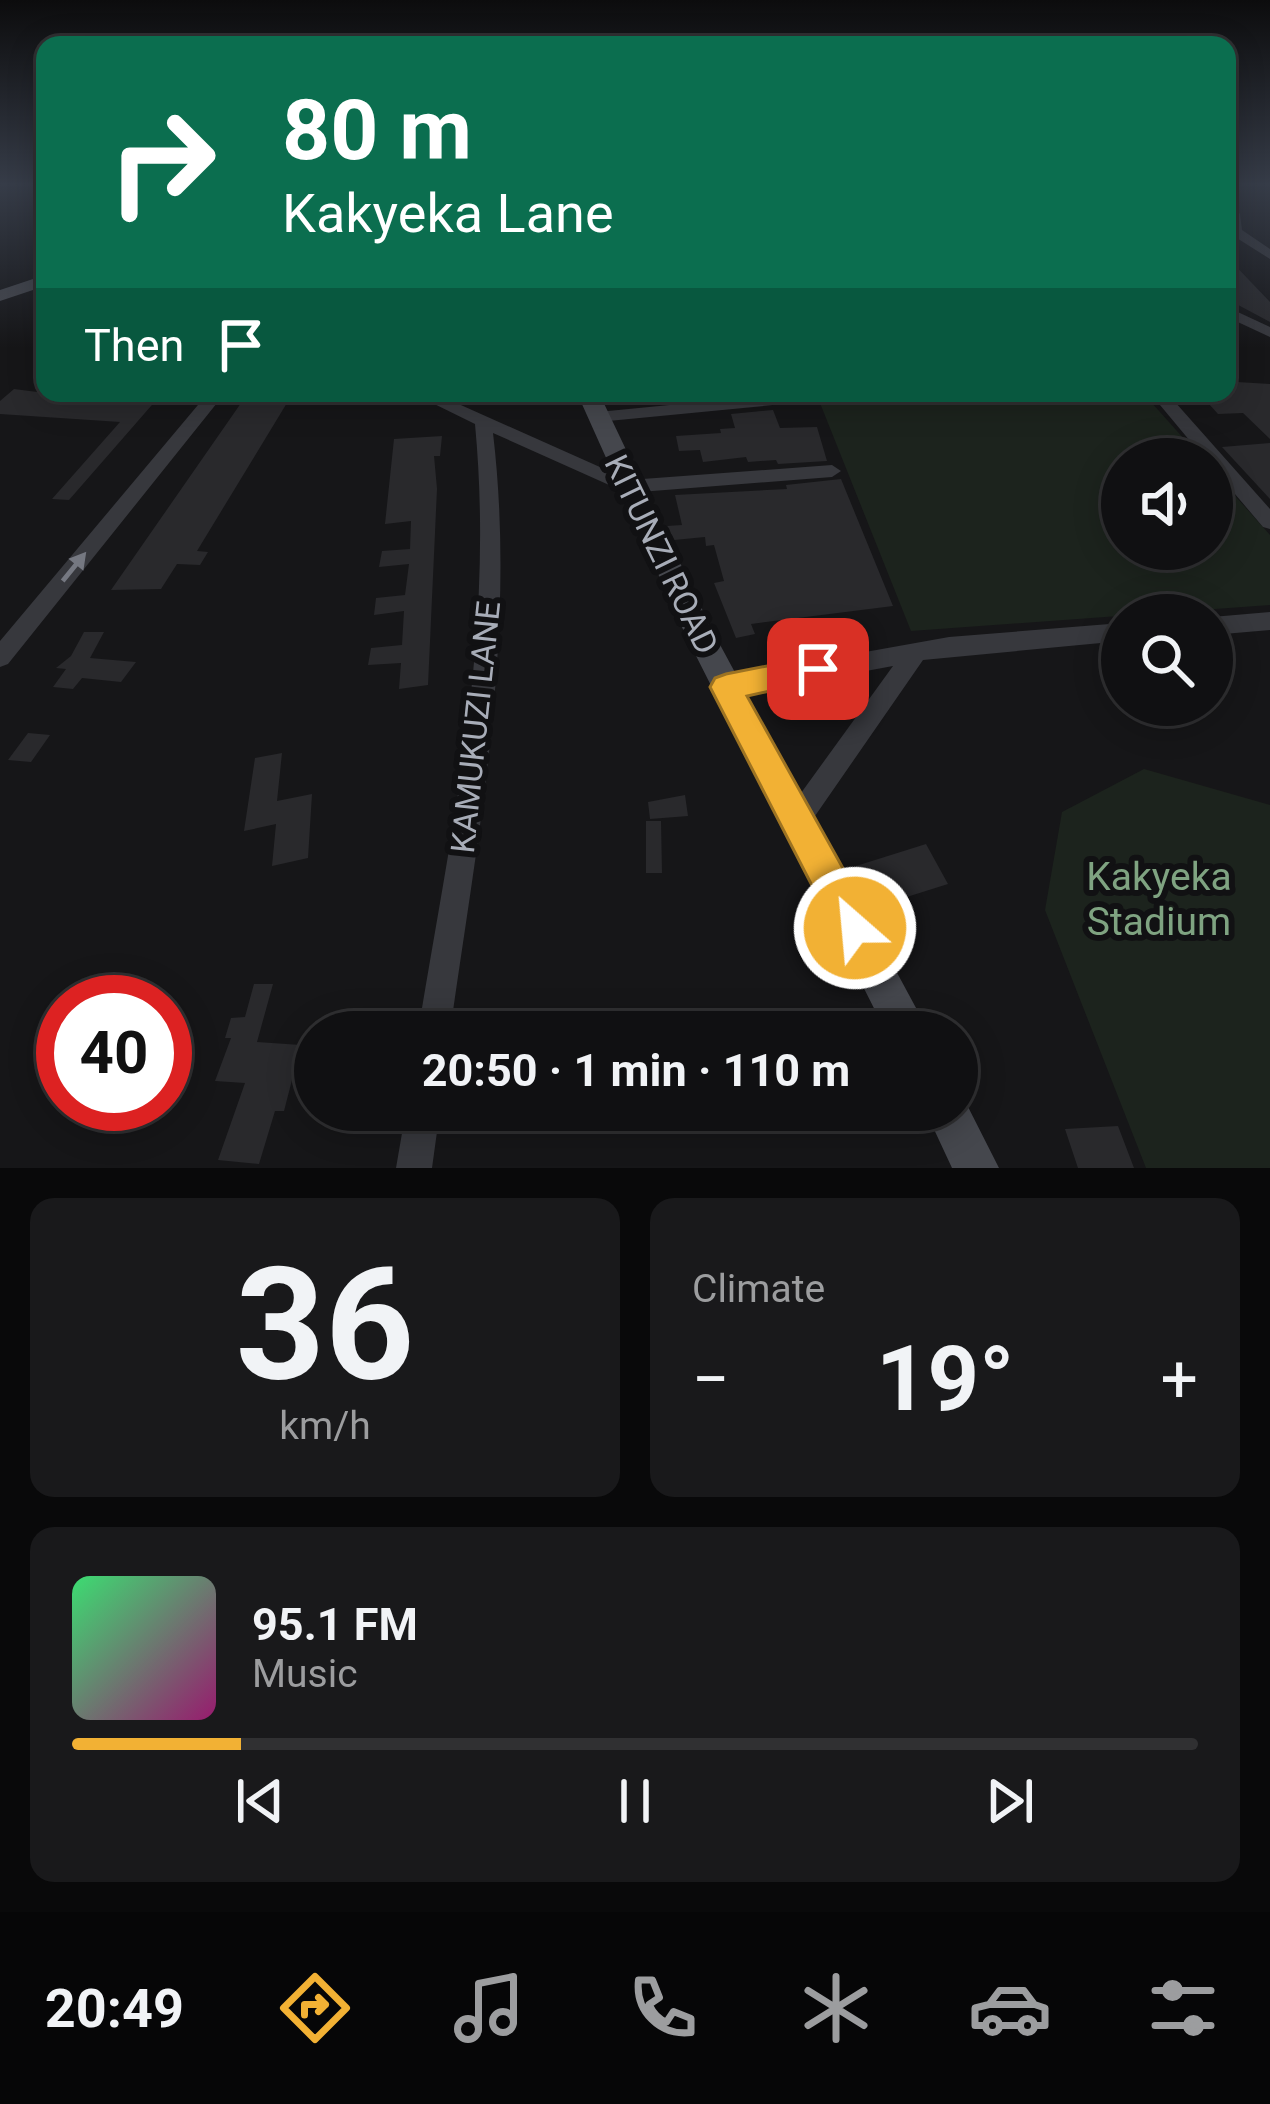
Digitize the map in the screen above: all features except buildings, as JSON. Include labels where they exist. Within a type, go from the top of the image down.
[{"type":"street","points":[[0,296],[36,283]]},
{"type":"street","points":[[1236,316],[1263,331]]},
{"type":"street","points":[[0,657],[210,402]]},
{"type":"street","points":[[441,402],[627,487],[832,471]]},
{"type":"street","points":[[593,405],[672,402]]},
{"type":"street","points":[[1166,402],[1270,522]]},
{"type":"street","name":"KITUNZI ROAD","points":[[593,405],[627,487],[726,687],[897,1011]]},
{"type":"street","name":"KAMUKUZI LANE","points":[[437,1011],[480,721],[493,506],[483,420]]},
{"type":"street","points":[[1233,624],[1270,621]]},
{"type":"street","points":[[726,687],[917,651],[1101,634]]},
{"type":"street","points":[[797,820],[917,651]]},
{"type":"street","points":[[414,1168],[419,1131]]},
{"type":"street","points":[[958,1131],[976,1168]]},
{"type":"green space","points":[[820,402],[1151,402],[1183,438],[1101,438],[1101,570],[1233,570],[1233,494],[1270,535],[1270,605],[1233,608],[1233,594],[1101,594],[1101,617],[911,631]]},
{"type":"green space","name":"Kakyeka Stadium","points":[[1144,769],[1270,805],[1270,1168],[1146,1168],[1045,910],[1062,812]]},
{"type":"route","points":[[818,669],[726,687],[855,928]]}]
